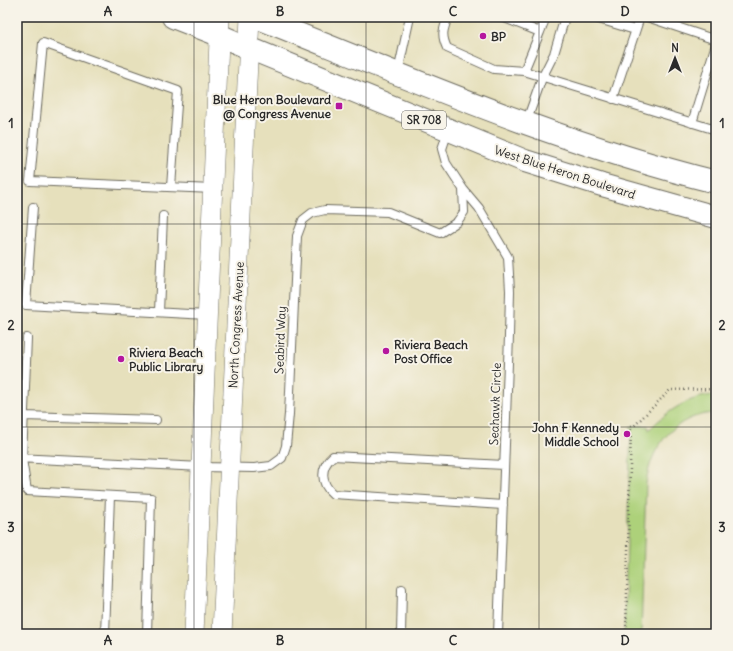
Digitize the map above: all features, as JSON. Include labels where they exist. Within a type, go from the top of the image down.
[{"type":"main road","name":"West Blue Heron Boulevard","points":[[173,17],[220,26],[249,48],[532,163],[602,185],[716,217]]},
{"type":"main road","name":"SR 708","points":[[256,17],[526,123],[600,150],[672,172],[716,182]]},
{"type":"street","name":"North Congress Avenue","points":[[222,634],[250,17]]},
{"type":"street","points":[[194,634],[220,26]]},
{"type":"lane","points":[[397,73],[410,17]]},
{"type":"lane","points":[[448,17],[444,26],[442,38],[446,48],[494,69],[524,71],[542,78],[716,130]]},
{"type":"lane","points":[[502,17],[540,32]]},
{"type":"lane","points":[[524,71],[546,17]]},
{"type":"lane","points":[[526,123],[542,78],[554,54],[565,17]]},
{"type":"lane","points":[[592,17],[635,30]]},
{"type":"lane","points":[[612,99],[640,17]]},
{"type":"lane","points":[[647,17],[716,40]]},
{"type":"lane","points":[[171,187],[178,91],[43,43],[30,181],[213,189]]},
{"type":"lane","points":[[692,123],[716,44]]},
{"type":"lane","points":[[448,130],[442,149],[446,163],[463,189]]},
{"type":"lane","name":"Seabird Way","points":[[19,458],[230,468],[271,466],[282,458],[286,446],[297,236],[303,220],[312,213],[325,210],[388,212],[440,233],[457,222],[464,212],[463,189]]},
{"type":"lane","name":"Seahawk Circle","points":[[463,189],[479,208],[508,257],[510,298],[498,634]]},
{"type":"lane","points":[[33,207],[26,305],[208,315]]},
{"type":"lane","points":[[159,312],[163,216]]},
{"type":"lane","points":[[27,338],[24,416],[19,458],[27,491],[151,498],[147,634]]},
{"type":"lane","points":[[24,416],[156,420]]},
{"type":"lane","points":[[503,505],[332,494],[326,489],[324,473],[326,462],[333,456],[504,465]]},
{"type":"lane","points":[[105,634],[110,496]]},
{"type":"lane","points":[[401,634],[402,588]]},
{"type":"path","points":[[626,634],[631,426],[634,426],[670,390],[716,389]]},
{"type":"green space","points":[[716,395],[716,413],[689,419],[677,426],[659,445],[653,457],[646,484],[641,634],[624,634],[631,426],[648,426],[649,430],[663,417],[679,406],[697,398]]},
{"type":"place","name":"BP","points":[[483,36]]},
{"type":"place","name":"Blue Heron Boulevard @ Congress Avenue","points":[[339,106]]},
{"type":"place","name":"Riviera Beach Post Office","points":[[386,351]]},
{"type":"place","name":"Riviera Beach Public Library","points":[[121,359]]},
{"type":"place","name":"John F Kennedy Middle School","points":[[627,434]]}]
